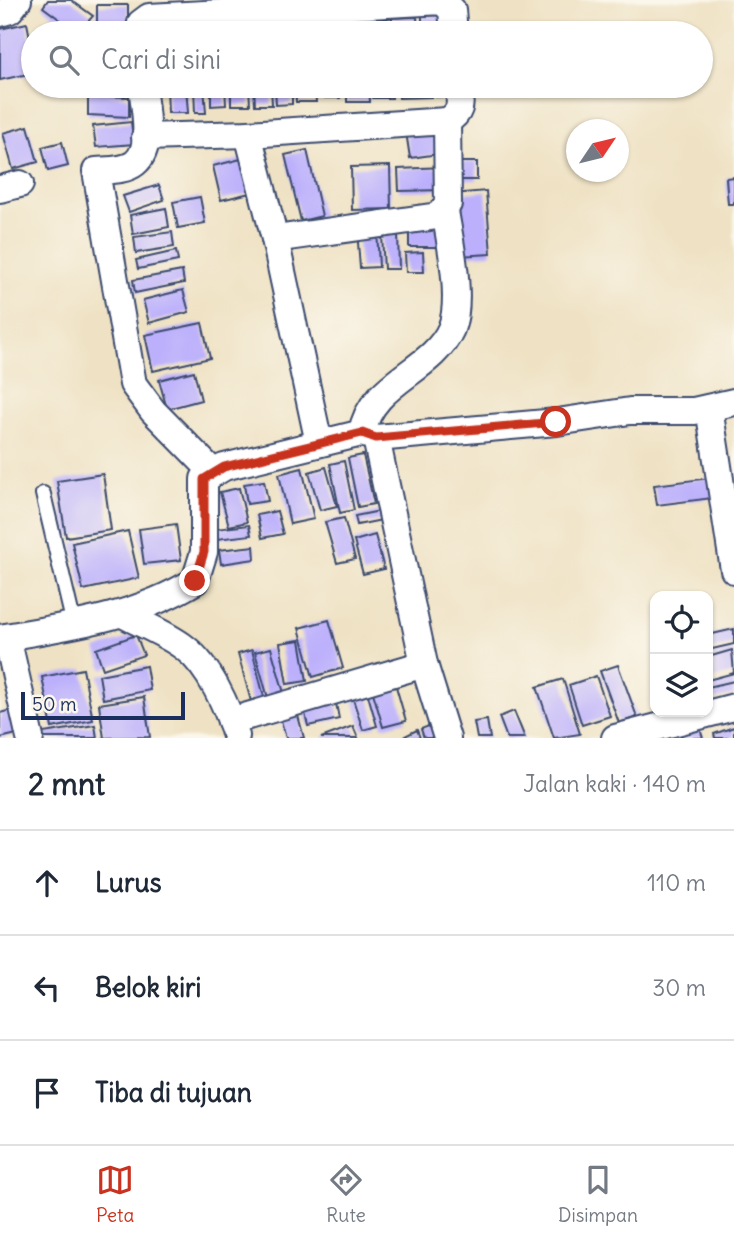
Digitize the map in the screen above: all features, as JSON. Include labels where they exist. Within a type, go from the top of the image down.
[{"type":"street","points":[[0,13],[10,10],[18,0]]},
{"type":"street","points":[[143,21],[149,16],[429,1],[442,1],[452,9],[453,21]]},
{"type":"street","points":[[143,98],[145,137],[141,155],[135,163],[124,168],[96,171],[133,384],[153,411],[213,472]]},
{"type":"street","points":[[145,137],[248,134],[447,121],[457,115],[461,107],[460,98]]},
{"type":"street","points":[[447,121],[448,204],[445,211],[456,303],[451,329],[433,352],[396,381],[365,414],[424,664],[447,738]]},
{"type":"street","points":[[248,134],[275,239],[319,443]]},
{"type":"street","points":[[275,239],[438,216],[445,211]]},
{"type":"street","points":[[30,738],[4,637],[123,614],[167,598],[195,581],[204,552],[204,479],[213,472],[319,443],[369,435],[556,422],[630,411],[721,405],[734,570]]},
{"type":"street","points":[[123,614],[186,648],[203,667],[234,730],[424,664]]},
{"type":"street","points":[[615,738],[734,707]]},
{"type":"lane","points":[[43,494],[74,625]]},
{"type":"building","points":[[48,0],[71,0],[93,16],[89,21],[62,21],[43,7]]},
{"type":"building","points":[[97,5],[128,5],[128,21],[97,21]]},
{"type":"building","points":[[443,15],[443,21],[422,21],[422,16]]},
{"type":"building","points":[[417,17],[417,21],[392,21],[392,18]]},
{"type":"building","points":[[21,24],[21,76],[0,80],[0,29]]},
{"type":"building","points":[[88,98],[129,98],[129,117],[88,115]]},
{"type":"building","points":[[167,98],[187,98],[188,113],[168,113]]},
{"type":"building","points":[[194,98],[205,98],[206,113],[195,113]]},
{"type":"building","points":[[211,98],[226,98],[226,105],[211,106]]},
{"type":"building","points":[[231,98],[250,98],[250,105],[231,105]]},
{"type":"building","points":[[255,98],[272,98],[272,105],[255,105]]},
{"type":"building","points":[[276,98],[292,98],[292,104],[276,105]]},
{"type":"building","points":[[296,98],[316,98],[316,102],[296,102]]},
{"type":"building","points":[[347,98],[370,98],[370,102],[347,102]]},
{"type":"building","points":[[131,122],[134,144],[96,147],[93,126]]},
{"type":"building","points":[[28,126],[38,162],[13,169],[3,133]]},
{"type":"building","points":[[435,127],[439,154],[410,158],[406,132]]},
{"type":"building","points":[[62,142],[68,166],[48,171],[42,147]]},
{"type":"building","points":[[307,150],[322,216],[301,221],[285,155]]},
{"type":"building","points":[[245,158],[254,192],[221,200],[213,166]]},
{"type":"building","points":[[455,162],[477,162],[477,180],[455,180]]},
{"type":"building","points":[[390,166],[391,209],[352,210],[351,167]]},
{"type":"building","points":[[444,167],[444,190],[399,191],[398,169]]},
{"type":"building","points":[[734,177],[734,204],[728,204],[726,178]]},
{"type":"building","points":[[159,185],[164,200],[129,212],[123,196]]},
{"type":"building","points":[[486,191],[491,254],[458,256],[453,194]]},
{"type":"building","points":[[200,197],[205,223],[178,228],[173,202]]},
{"type":"building","points":[[166,208],[169,227],[133,234],[130,215]]},
{"type":"building","points":[[409,227],[441,227],[441,247],[409,247]]},
{"type":"building","points":[[377,229],[379,267],[360,268],[357,230]]},
{"type":"building","points":[[172,232],[174,247],[136,253],[134,237]]},
{"type":"building","points":[[398,234],[399,269],[384,269],[382,235]]},
{"type":"building","points":[[176,251],[178,261],[138,269],[136,260]]},
{"type":"building","points":[[423,252],[424,272],[406,272],[405,253]]},
{"type":"building","points":[[182,271],[184,283],[135,293],[133,280]]},
{"type":"building","points":[[183,290],[189,312],[149,323],[143,300]]},
{"type":"building","points":[[202,323],[210,358],[153,371],[145,335]]},
{"type":"building","points":[[194,371],[201,400],[167,409],[159,380]]},
{"type":"building","points":[[363,455],[374,504],[358,507],[348,458]]},
{"type":"building","points":[[344,461],[354,510],[340,513],[330,464]]},
{"type":"building","points":[[326,467],[337,506],[320,510],[309,472]]},
{"type":"building","points":[[302,468],[314,519],[290,524],[279,474]]},
{"type":"building","points":[[103,474],[111,530],[66,537],[57,481]]},
{"type":"building","points":[[710,478],[713,498],[657,505],[654,485]]},
{"type":"building","points":[[264,481],[268,501],[247,504],[244,484]]},
{"type":"building","points":[[239,488],[247,522],[229,526],[220,492]]},
{"type":"building","points":[[277,511],[283,534],[262,538],[257,515]]},
{"type":"building","points":[[380,511],[382,520],[357,525],[355,516]]},
{"type":"building","points":[[344,518],[355,559],[337,563],[325,522]]},
{"type":"building","points":[[176,524],[181,560],[144,564],[139,529]]},
{"type":"building","points":[[249,525],[251,535],[217,539],[215,529]]},
{"type":"building","points":[[128,531],[139,578],[83,590],[72,543]]},
{"type":"building","points":[[375,535],[384,569],[363,574],[354,541]]},
{"type":"building","points":[[254,546],[255,559],[221,564],[219,550]]},
{"type":"building","points":[[329,620],[343,668],[313,677],[299,628]]},
{"type":"building","points":[[734,629],[734,644],[713,649],[713,634]]},
{"type":"building","points":[[136,635],[144,655],[103,669],[96,649]]},
{"type":"building","points":[[300,640],[307,681],[287,684],[280,643]]},
{"type":"building","points":[[271,648],[284,693],[268,698],[255,652]]},
{"type":"building","points":[[252,650],[265,701],[252,705],[238,654]]},
{"type":"building","points":[[732,650],[734,673],[713,679],[713,656]]},
{"type":"building","points":[[618,665],[637,717],[619,723],[600,671]]},
{"type":"building","points":[[146,666],[150,690],[103,699],[99,675]]},
{"type":"building","points":[[83,669],[93,720],[52,728],[42,677]]},
{"type":"building","points":[[596,676],[610,716],[582,725],[569,685]]},
{"type":"building","points":[[563,679],[580,734],[554,738],[537,687]]},
{"type":"building","points":[[734,681],[734,695],[713,700],[713,686]]},
{"type":"building","points":[[395,683],[406,721],[383,727],[372,689]]},
{"type":"building","points":[[368,695],[377,726],[363,730],[353,699]]},
{"type":"building","points":[[144,697],[150,737],[104,738],[99,704]]},
{"type":"building","points":[[335,698],[339,719],[308,726],[303,705]]},
{"type":"building","points":[[11,710],[17,734],[0,738],[0,713]]},
{"type":"building","points":[[514,711],[525,738],[507,738],[499,717]]},
{"type":"building","points":[[297,712],[304,738],[286,738],[280,717]]},
{"type":"building","points":[[487,720],[490,738],[477,738],[474,722]]},
{"type":"building","points":[[697,720],[703,738],[682,738],[678,725]]},
{"type":"building","points":[[434,724],[439,738],[424,738],[421,729]]},
{"type":"building","points":[[95,725],[97,738],[38,738],[37,734]]},
{"type":"building","points":[[353,726],[358,738],[321,738]]},
{"type":"building","points":[[734,727],[734,738],[715,738],[714,734]]},
{"type":"building","points":[[417,730],[420,738],[405,736]]},
{"type":"route","points":[[195,581],[204,552],[204,479],[224,467],[362,433],[376,438],[556,422]]}]
